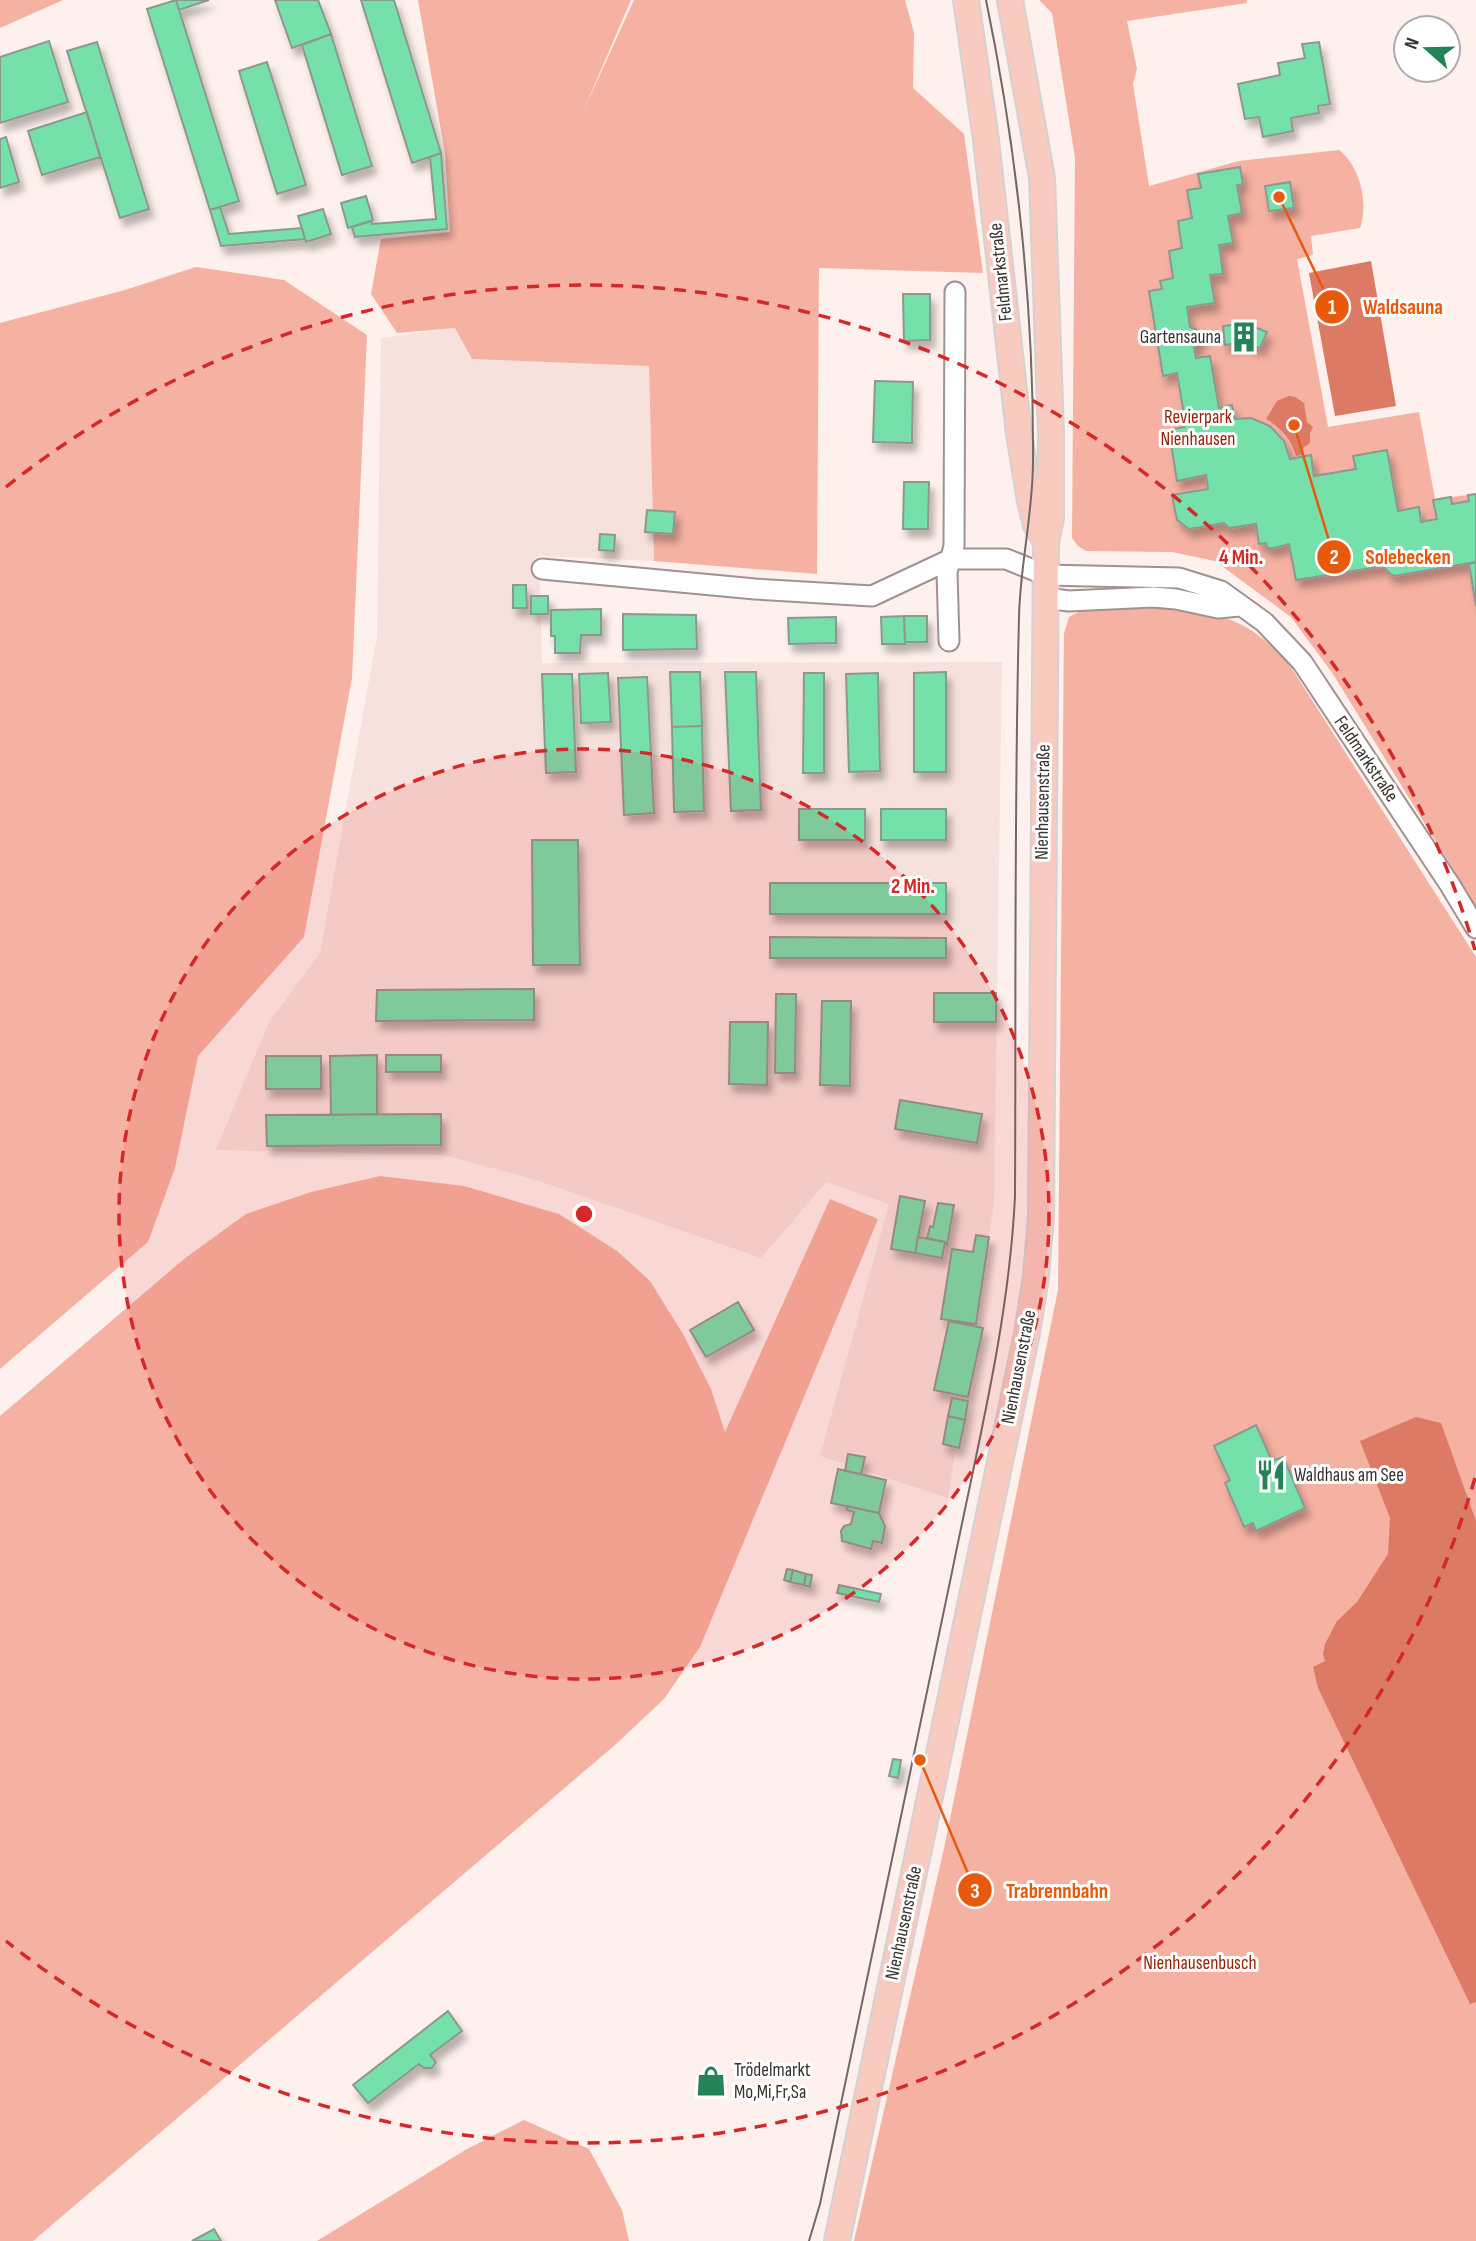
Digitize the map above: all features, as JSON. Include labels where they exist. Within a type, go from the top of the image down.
[{"type":"main road","name":"Feldmarkstraße","points":[[966,0],[986,140],[1019,434],[1030,501],[1036,525],[1046,542]]},
{"type":"main road","name":"Feldmarkstraße","points":[[1010,0],[1042,178],[1052,432],[1051,518],[1046,542],[1046,587]]},
{"type":"main road","name":"Nienhausenstraße","points":[[837,2241],[1025,1346],[1037,1277],[1041,1204],[1046,587]]},
{"type":"street","points":[[949,641],[947,572],[954,546],[955,292]]},
{"type":"street","points":[[542,569],[755,589],[872,596],[951,559],[1006,559],[1046,587]]},
{"type":"street","name":"Feldmarkstraße","points":[[1046,587],[1179,578],[1222,591],[1264,622],[1301,662],[1476,928]]},
{"type":"shaded area","points":[[1371,261],[1396,406],[1335,416],[1309,273]]},
{"type":"shaded area","points":[[455,328],[472,359],[649,366],[654,561],[539,556],[542,663],[1002,662],[994,1204],[948,1498],[820,1456],[889,1204],[826,1182],[761,1258],[539,1181],[444,1155],[216,1150],[268,1024],[320,953],[377,636],[381,338]]},
{"type":"shaded area","points":[[1289,396],[1304,403],[1307,422],[1313,427],[1310,443],[1302,449],[1302,455],[1296,456],[1285,435],[1266,419],[1277,401]]},
{"type":"shaded area","points":[[1416,1417],[1441,1423],[1476,1521],[1476,2002],[1470,2004],[1318,1688],[1313,1667],[1325,1661],[1325,1644],[1337,1621],[1357,1602],[1388,1554],[1390,1518],[1360,1441]]},
{"type":"green space","points":[[0,0],[63,0],[0,28]]},
{"type":"green space","points":[[418,0],[631,0],[582,114],[634,0],[905,0],[914,33],[913,88],[964,134],[983,273],[819,268],[817,574],[654,561],[649,366],[472,359],[455,328],[397,333],[371,294],[381,239],[450,232],[445,153]]},
{"type":"green space","name":"Revierpark Nienhausen","points":[[1039,0],[1247,0],[1247,3],[1127,21],[1137,69],[1133,84],[1149,186],[1239,161],[1339,150],[1357,175],[1363,197],[1360,228],[1311,236],[1313,255],[1297,259],[1328,427],[1419,412],[1435,499],[1476,494],[1476,907],[1333,674],[1291,617],[1215,561],[1172,552],[1086,551],[1072,538],[1075,158],[1052,13]]},
{"type":"green space","points":[[196,267],[284,280],[367,335],[352,678],[304,937],[198,1056],[175,1168],[148,1242],[0,1369],[0,323],[125,290]]},
{"type":"green space","name":"Nienhausenbusch","points":[[1155,604],[1194,609],[1227,618],[1257,634],[1287,661],[1476,957],[1476,2241],[854,2241],[943,1853],[1058,1290],[1064,634],[1069,617],[1088,607]]},
{"type":"green space","points":[[380,1176],[464,1186],[559,1214],[617,1251],[650,1281],[683,1334],[711,1389],[725,1432],[830,1199],[878,1219],[700,1647],[664,1699],[615,1745],[33,2241],[0,2241],[0,1416],[184,1259],[246,1214],[311,1192]]},
{"type":"green space","points":[[524,2120],[589,2149],[622,2210],[629,2241],[317,2241],[467,2149]]},
{"type":"building","points":[[176,0],[239,201],[210,210],[147,9]]},
{"type":"building","points":[[176,0],[209,0],[179,10]]},
{"type":"building","points":[[275,0],[318,0],[331,34],[292,48]]},
{"type":"building","points":[[361,0],[394,0],[441,153],[412,163]]},
{"type":"building","points":[[331,34],[372,166],[342,175],[302,45]]},
{"type":"building","points":[[49,41],[68,102],[0,123],[0,57]]},
{"type":"building","points":[[97,42],[149,209],[120,218],[67,51]]},
{"type":"building","points":[[1319,42],[1330,104],[1318,106],[1319,113],[1291,118],[1293,131],[1263,137],[1259,117],[1245,119],[1238,84],[1280,75],[1278,63],[1305,58],[1302,44]]},
{"type":"building","points":[[267,62],[306,185],[277,194],[239,71]]},
{"type":"building","points":[[87,112],[100,157],[42,175],[28,131]]},
{"type":"building","points":[[6,137],[19,182],[0,188],[0,139]]},
{"type":"building","points":[[441,153],[447,229],[355,237],[352,227],[371,221],[372,224],[436,219],[430,157]]},
{"type":"building","points":[[1240,167],[1243,184],[1237,185],[1242,213],[1228,216],[1233,243],[1219,245],[1223,274],[1210,275],[1215,303],[1187,307],[1190,327],[1200,331],[1201,340],[1194,348],[1196,358],[1210,356],[1219,408],[1232,405],[1235,419],[1251,418],[1270,426],[1284,441],[1290,459],[1311,455],[1314,476],[1356,469],[1353,456],[1387,450],[1398,511],[1419,507],[1421,522],[1437,519],[1433,500],[1451,497],[1452,504],[1469,501],[1468,495],[1476,494],[1476,562],[1394,576],[1384,566],[1296,580],[1289,544],[1267,548],[1266,543],[1259,544],[1256,524],[1229,528],[1224,523],[1189,529],[1177,520],[1172,495],[1208,489],[1206,475],[1177,481],[1169,430],[1184,427],[1184,414],[1177,373],[1163,376],[1149,291],[1162,289],[1160,281],[1173,278],[1169,251],[1182,248],[1178,221],[1192,218],[1187,190],[1201,188],[1198,174]]},
{"type":"building","points":[[1290,182],[1294,208],[1269,211],[1265,186]]},
{"type":"building","points":[[366,196],[373,220],[348,228],[341,203]]},
{"type":"building","points":[[220,207],[229,234],[302,228],[305,239],[221,246],[210,210]]},
{"type":"building","points":[[323,209],[331,234],[306,242],[298,216]]},
{"type":"building","points":[[903,294],[930,294],[930,340],[904,341]]},
{"type":"building","name":"Gartensauna","points":[[1245,323],[1267,332],[1260,348],[1243,342],[1225,345],[1223,326]]},
{"type":"building","points":[[875,381],[913,382],[912,443],[873,442]]},
{"type":"building","points":[[904,482],[929,482],[928,529],[903,529]]},
{"type":"building","points":[[647,510],[675,512],[673,534],[645,532]]},
{"type":"building","points":[[600,534],[615,535],[614,551],[599,550]]},
{"type":"building","points":[[1476,562],[1476,606],[1469,564]]},
{"type":"building","points":[[513,585],[526,585],[527,608],[513,608]]},
{"type":"building","points":[[531,596],[548,596],[548,614],[531,614]]},
{"type":"building","points":[[601,609],[601,635],[581,635],[580,653],[555,653],[555,636],[551,636],[551,610]]},
{"type":"building","points":[[623,614],[696,615],[697,649],[623,650]]},
{"type":"building","points":[[904,616],[927,616],[927,642],[905,642]]},
{"type":"building","points":[[904,616],[905,644],[882,644],[881,617]]},
{"type":"building","points":[[836,617],[836,643],[789,644],[788,618]]},
{"type":"building","points":[[670,672],[700,672],[702,726],[672,727]]},
{"type":"building","points":[[725,672],[756,672],[761,810],[731,811]]},
{"type":"building","points":[[946,672],[946,772],[914,772],[914,673]]},
{"type":"building","points":[[608,673],[611,722],[581,723],[579,674]]},
{"type":"building","points":[[804,673],[824,673],[824,773],[803,773]]},
{"type":"building","points":[[878,673],[880,771],[849,772],[846,674]]},
{"type":"building","points":[[542,674],[572,674],[576,772],[546,773]]},
{"type":"building","points":[[647,677],[654,813],[624,815],[618,678]]},
{"type":"building","points":[[702,726],[704,811],[674,812],[672,727]]},
{"type":"building","points":[[799,809],[865,809],[865,840],[799,840]]},
{"type":"building","points":[[881,809],[946,809],[946,840],[881,840]]},
{"type":"building","points":[[532,840],[578,840],[580,965],[533,965]]},
{"type":"building","points":[[770,883],[946,883],[946,914],[770,914]]},
{"type":"building","points":[[770,937],[946,938],[946,958],[770,958]]},
{"type":"building","points":[[534,989],[534,1020],[376,1021],[377,990]]},
{"type":"building","points":[[934,993],[996,993],[996,1022],[934,1022]]},
{"type":"building","points":[[776,994],[796,994],[795,1073],[775,1073]]},
{"type":"building","points":[[822,1001],[851,1001],[850,1086],[820,1085]]},
{"type":"building","points":[[730,1022],[768,1022],[767,1085],[729,1084]]},
{"type":"building","points":[[377,1055],[377,1114],[331,1115],[330,1056]]},
{"type":"building","points":[[386,1055],[441,1055],[441,1072],[386,1072]]},
{"type":"building","points":[[266,1056],[321,1056],[321,1089],[266,1089]]},
{"type":"building","points":[[900,1100],[982,1114],[977,1143],[895,1129]]},
{"type":"building","points":[[441,1114],[441,1145],[267,1146],[266,1115]]},
{"type":"building","points":[[900,1196],[925,1201],[915,1253],[891,1249]]},
{"type":"building","points":[[938,1203],[954,1205],[947,1245],[945,1242],[927,1238],[930,1226],[933,1227]]},
{"type":"building","points":[[976,1235],[989,1237],[976,1324],[941,1319],[952,1249],[973,1252]]},
{"type":"building","points":[[918,1237],[945,1242],[942,1258],[915,1253]]},
{"type":"building","points":[[738,1302],[754,1330],[706,1357],[690,1330]]},
{"type":"building","points":[[949,1321],[983,1328],[968,1397],[934,1390]]},
{"type":"building","points":[[952,1398],[968,1401],[965,1420],[948,1416]]},
{"type":"building","points":[[948,1416],[965,1420],[959,1448],[943,1444]]},
{"type":"building","points":[[1256,1425],[1272,1461],[1283,1457],[1305,1508],[1256,1531],[1253,1523],[1244,1527],[1225,1483],[1230,1480],[1214,1446]]},
{"type":"building","points":[[848,1454],[865,1457],[861,1474],[845,1471]]},
{"type":"building","points":[[838,1469],[886,1480],[879,1513],[831,1503]]},
{"type":"building","points":[[847,1506],[879,1513],[885,1526],[882,1543],[873,1541],[871,1549],[842,1541],[841,1531],[844,1526],[851,1524],[854,1512],[847,1510]]},
{"type":"building","points":[[787,1569],[793,1570],[790,1582],[784,1580]]},
{"type":"building","points":[[793,1570],[806,1574],[804,1585],[790,1582]]},
{"type":"building","points":[[806,1574],[812,1575],[810,1587],[804,1585]]},
{"type":"building","points":[[839,1585],[881,1594],[879,1602],[837,1593]]},
{"type":"building","points":[[893,1759],[901,1760],[898,1778],[889,1776]]},
{"type":"building","points":[[448,2011],[462,2031],[430,2055],[436,2062],[432,2068],[424,2068],[419,2064],[368,2103],[353,2085]]},
{"type":"building","points":[[214,2229],[221,2241],[192,2241]]},
{"type":"tram line","points":[[809,2241],[820,2204],[981,1432],[999,1338],[1012,1243],[1015,1196],[1019,617],[1032,481],[1033,404],[1022,229],[1007,114],[986,0]]},
{"type":"place","name":"Waldsauna","points":[[1279,197]]},
{"type":"place","name":"Gartensauna","points":[[1244,337]]},
{"type":"place","name":"Solebecken","points":[[1294,425]]},
{"type":"place","name":"Waldhaus am See","points":[[1271,1475]]},
{"type":"place","name":"Trabrennbahn","points":[[920,1760]]},
{"type":"place","name":"Trödelmarkt Mo,Mi,Fr,Sa","points":[[711,2081]]}]
